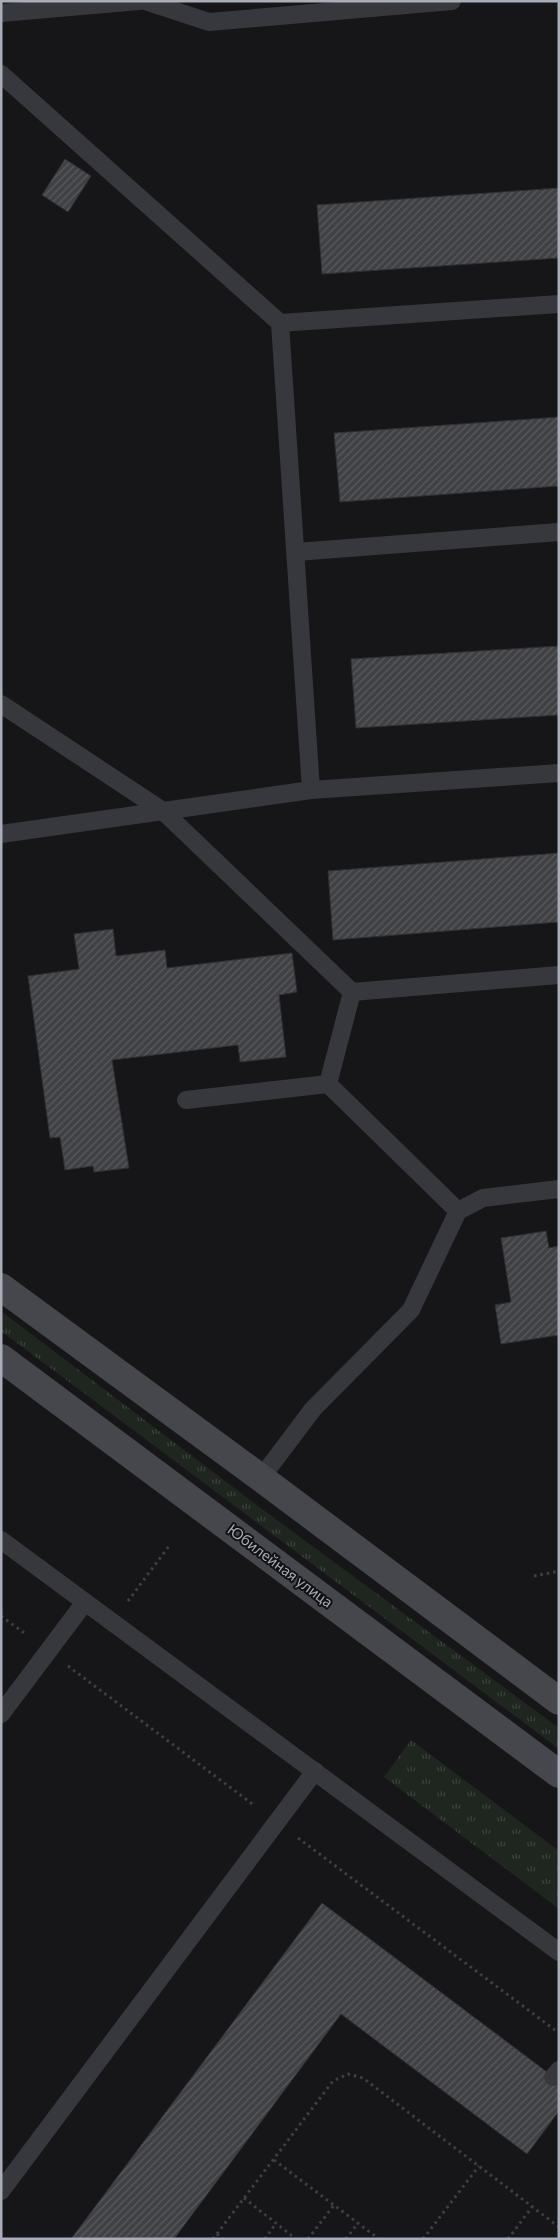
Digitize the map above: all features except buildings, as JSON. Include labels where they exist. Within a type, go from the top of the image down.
[{"type":"main road","points":[[1,1287],[262,1478],[559,1701]]},
{"type":"main road","name":"Юбилейная улица","points":[[1,1358],[559,1774]]},
{"type":"lane","points":[[1,13],[139,1]]},
{"type":"lane","points":[[145,1],[209,22],[452,1]]},
{"type":"lane","points":[[1,74],[280,323],[311,790]]},
{"type":"lane","points":[[280,323],[559,304]]},
{"type":"lane","points":[[296,552],[559,532]]},
{"type":"lane","points":[[1,704],[163,811],[352,992],[559,975]]},
{"type":"lane","points":[[1,834],[311,790],[559,773]]},
{"type":"lane","points":[[328,1084],[352,992]]},
{"type":"lane","points":[[186,1100],[328,1084]]},
{"type":"lane","points":[[328,1084],[458,1211]]},
{"type":"lane","points":[[262,1478],[313,1409],[411,1310],[458,1211],[483,1198],[559,1189]]},
{"type":"lane","points":[[1,1540],[559,1952]]},
{"type":"lane","points":[[1,1714],[85,1602]]},
{"type":"lane","points":[[1,2192],[315,1771]]},
{"type":"path","points":[[113,1622],[169,1546]]},
{"type":"path","points":[[534,1576],[559,1571]]},
{"type":"path","points":[[1,1616],[28,1636]]},
{"type":"path","points":[[68,1666],[257,1807]]},
{"type":"path","points":[[294,1834],[559,2032]]},
{"type":"path","points":[[213,2239],[333,2081],[348,2074],[363,2078],[559,2227]]},
{"type":"path","points":[[274,2160],[380,2239]]},
{"type":"path","points":[[423,2239],[479,2166]]},
{"type":"path","points":[[244,2198],[296,2239]]},
{"type":"path","points":[[308,2239],[334,2205]]},
{"type":"path","points":[[508,2239],[532,2207]]},
{"type":"path","points":[[265,2239],[276,2223]]},
{"type":"path","points":[[346,2239],[358,2223]]},
{"type":"path","points":[[217,2234],[224,2239]]},
{"type":"green space","points":[[1,1311],[262,1509],[559,1728],[559,1749],[1,1331]]},
{"type":"green space","points":[[411,1740],[559,1851],[559,1909],[384,1777]]}]
